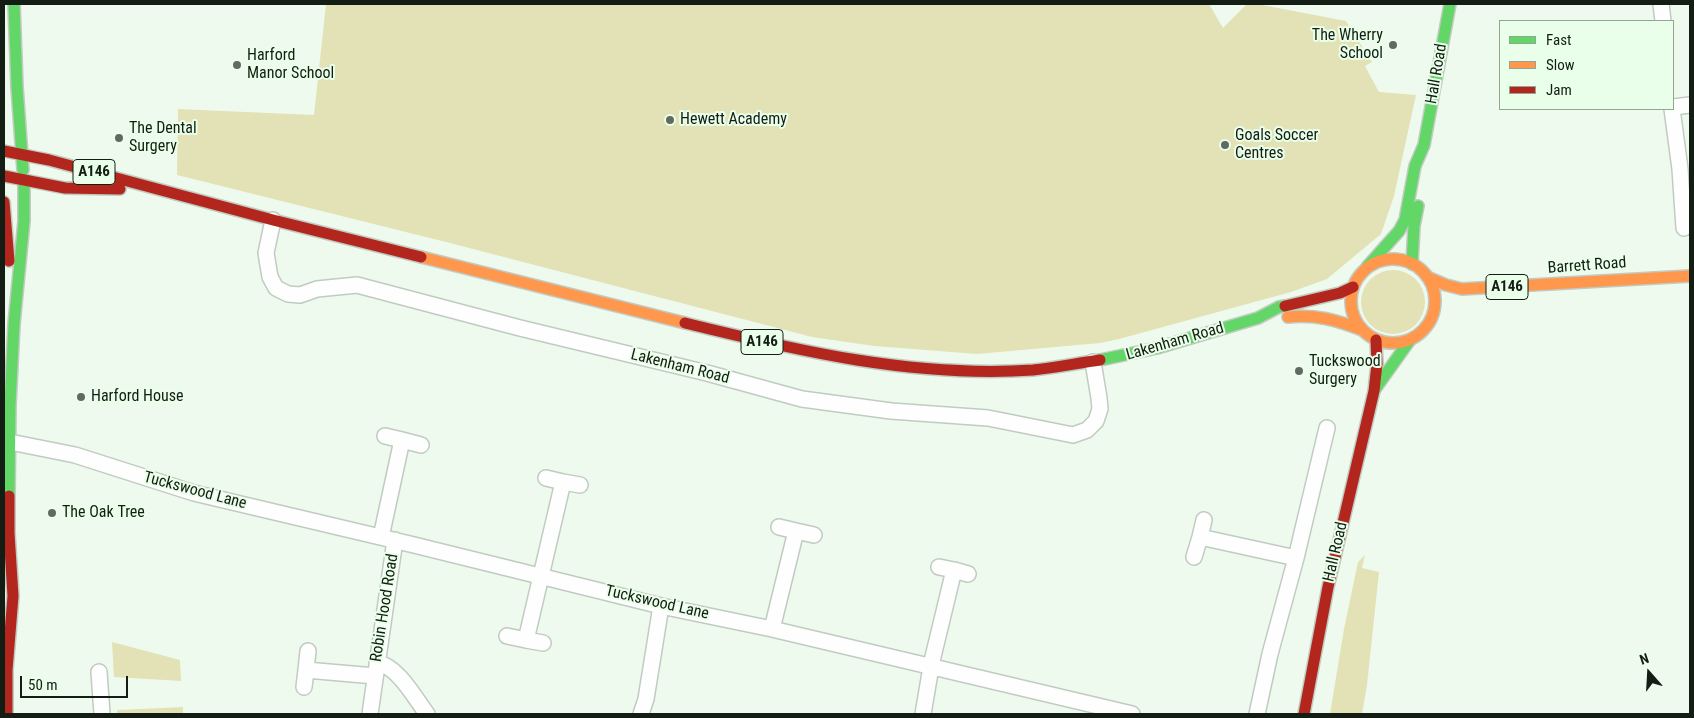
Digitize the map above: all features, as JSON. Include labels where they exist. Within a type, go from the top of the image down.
[{"type":"main road","points":[[7,714],[7,670],[12,596],[9,533],[10,442],[7,405],[24,221],[24,179],[14,4]]},
{"type":"main road","name":"Hall Road","points":[[1353,287],[1359,276],[1399,232],[1405,220],[1415,166],[1424,145],[1450,4]]},
{"type":"main road","points":[[6,78],[14,26]]},
{"type":"main road","name":"Hall Road","points":[[1412,264],[1414,226],[1425,167],[1424,145]]},
{"type":"main road","points":[[4,153],[24,179]]},
{"type":"main road","name":"Lakenham Road","points":[[4,153],[22,154],[49,160],[273,220],[761,342],[826,356],[925,368],[996,371],[1034,370],[1092,362],[1157,348],[1258,318],[1279,307],[1340,293],[1353,287]]},
{"type":"main road","name":"Lakenham Road","points":[[4,176],[65,188],[166,191]]},
{"type":"main road","points":[[4,202],[14,324]]},
{"type":"main road","name":"A146","points":[[1367,267],[1383,260],[1399,259],[1420,268],[1428,277]]},
{"type":"main road","name":"Barrett Road","points":[[1428,277],[1446,285],[1462,289],[1690,276]]},
{"type":"main road","name":"Hall Road","points":[[1374,391],[1410,340],[1424,329],[1438,312],[1435,296],[1428,277]]},
{"type":"main road","name":"A146","points":[[1353,287],[1350,300],[1356,322],[1362,330],[1376,340]]},
{"type":"main road","name":"Lakenham Road","points":[[1258,318],[1279,319],[1298,315],[1319,315],[1338,320],[1362,330]]},
{"type":"main road","points":[[1376,340],[1396,343],[1410,340]]},
{"type":"main road","name":"Hall Road","points":[[1304,714],[1328,587],[1374,391],[1376,340]]},
{"type":"street","points":[[1660,4],[1663,20]]},
{"type":"street","points":[[1674,108],[1690,105]]},
{"type":"street","points":[[1672,110],[1680,169],[1684,228]]},
{"type":"street","name":"Lakenham Road","points":[[273,220],[266,247],[270,277],[276,288],[288,294],[300,295],[318,289],[358,285],[520,328],[707,373],[802,400],[891,411],[988,418],[1072,435],[1087,430],[1096,421],[1100,409],[1100,398],[1092,362]]},
{"type":"street","points":[[1257,714],[1270,654],[1296,558],[1327,428]]},
{"type":"street","points":[[385,436],[420,445]]},
{"type":"street","points":[[388,538],[402,440]]},
{"type":"street","name":"Tuckswood Lane","points":[[10,442],[75,455],[194,493],[388,538],[661,606],[772,629],[1132,714]]},
{"type":"street","points":[[546,478],[580,485]]},
{"type":"street","points":[[526,640],[563,482]]},
{"type":"street","points":[[1194,557],[1204,520]]},
{"type":"street","points":[[779,526],[814,535]]},
{"type":"street","points":[[772,629],[796,531]]},
{"type":"street","points":[[1200,537],[1296,558]]},
{"type":"street","name":"Robin Hood Road","points":[[370,714],[388,538]]},
{"type":"street","points":[[923,714],[931,667],[954,570]]},
{"type":"street","points":[[640,714],[646,700],[661,606]]},
{"type":"street","points":[[507,636],[543,643]]},
{"type":"street","points":[[304,687],[308,651]]},
{"type":"street","points":[[376,670],[383,664],[395,672],[427,714]]},
{"type":"street","name":"Robin Hood Road","points":[[306,670],[376,670]]},
{"type":"street","points":[[95,679],[102,714]]},
{"type":"green space","name":"Hewett Academy","points":[[326,4],[1209,4],[1223,28],[1247,4],[1257,4],[1346,21],[1372,62],[1365,66],[1379,92],[1416,95],[1394,196],[1381,234],[1327,279],[1291,292],[1100,343],[977,354],[874,346],[812,337],[446,242],[177,175],[178,109],[314,115]]},
{"type":"green space","points":[[1387,270],[1399,270],[1416,279],[1423,290],[1425,302],[1423,314],[1416,325],[1399,334],[1387,334],[1375,329],[1366,320],[1361,308],[1361,296],[1366,284],[1375,275]]},
{"type":"green space","points":[[1365,555],[1362,568],[1379,572],[1367,685],[1362,714],[1330,714],[1344,629],[1358,562]]},
{"type":"green space","points":[[112,642],[180,660],[181,681],[114,677]]},
{"type":"green space","points":[[183,707],[183,714],[117,714],[117,710]]},
{"type":"traffic: fast","points":[[14,4],[23,170]]},
{"type":"traffic: fast","points":[[1367,267],[1399,231],[1405,220],[1415,166],[1424,145],[1450,4]]},
{"type":"traffic: fast","points":[[9,496],[10,405],[14,324],[24,221],[24,179]]},
{"type":"traffic: fast","points":[[1412,264],[1414,226],[1418,206]]},
{"type":"traffic: fast","points":[[1100,360],[1157,348],[1258,318],[1279,307],[1285,306]]},
{"type":"traffic: fast","points":[[1375,389],[1410,340]]},
{"type":"traffic: slow","points":[[421,257],[685,323]]},
{"type":"traffic: slow","points":[[1393,259],[1409,262],[1423,271],[1432,285],[1435,301],[1432,317],[1423,331],[1409,340],[1393,343],[1377,340],[1363,331],[1354,317],[1351,301],[1354,285],[1363,271],[1377,262],[1393,259]]},
{"type":"traffic: slow","points":[[1427,277],[1462,289],[1690,276]]},
{"type":"traffic: slow","points":[[1288,317],[1307,316],[1326,319],[1362,330]]},
{"type":"traffic: jam","points":[[4,151],[49,160],[273,220],[421,257]]},
{"type":"traffic: jam","points":[[4,176],[65,188],[120,189]]},
{"type":"traffic: jam","points":[[4,202],[9,261]]},
{"type":"traffic: jam","points":[[1285,306],[1340,293],[1353,287]]},
{"type":"traffic: jam","points":[[685,323],[770,343],[857,360],[945,370],[1033,370],[1100,360]]},
{"type":"traffic: jam","points":[[1304,714],[1328,587],[1374,391],[1377,364],[1376,340]]},
{"type":"traffic: jam","points":[[7,714],[7,670],[13,596],[9,496]]},
{"type":"place","name":"The Wherry School","points":[[1393,45]]},
{"type":"place","name":"Harford Manor School","points":[[237,65]]},
{"type":"place","name":"Hewett Academy","points":[[670,120]]},
{"type":"place","name":"The Dental Surgery","points":[[119,138]]},
{"type":"place","name":"Goals Soccer Centres","points":[[1225,145]]},
{"type":"place","name":"Tuckswood Surgery","points":[[1299,371]]},
{"type":"place","name":"Harford House","points":[[81,397]]},
{"type":"place","name":"The Oak Tree","points":[[52,513]]}]
